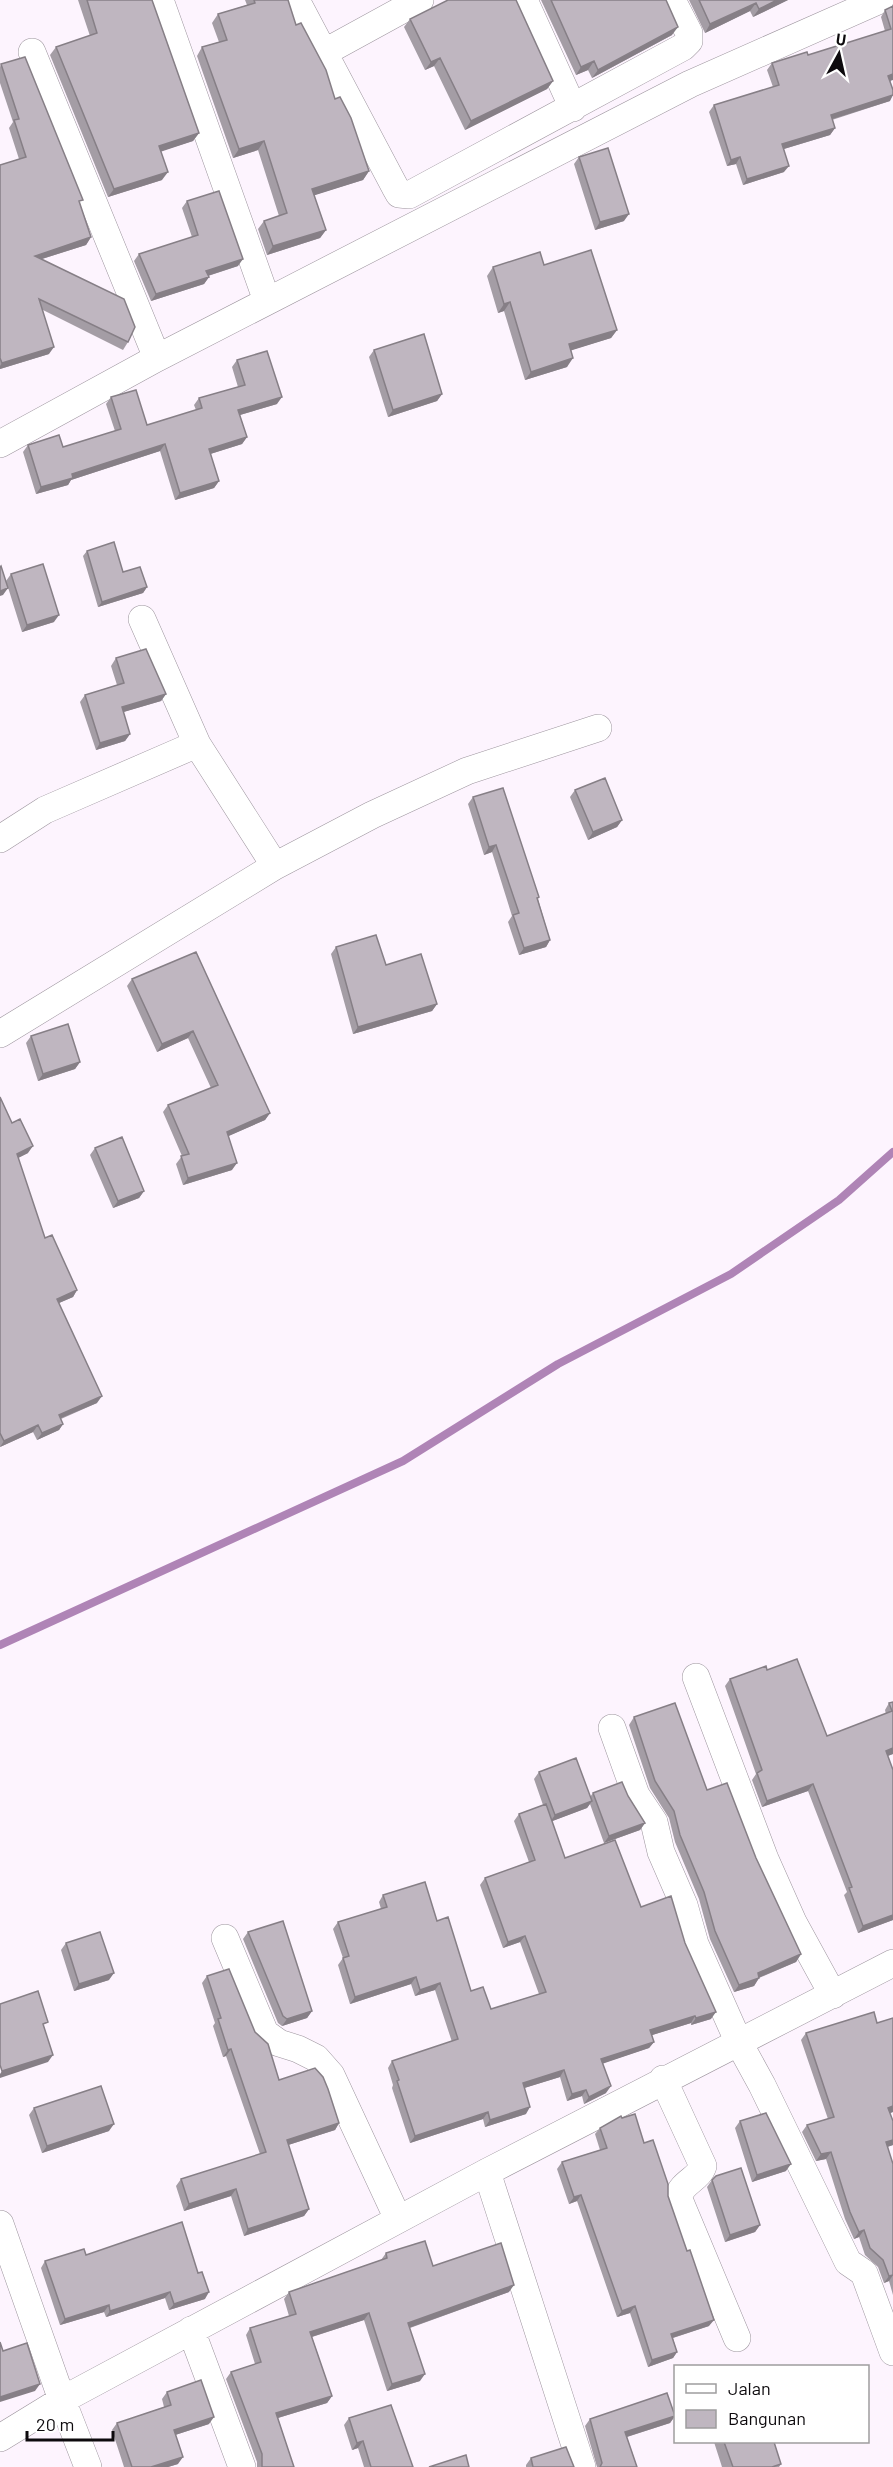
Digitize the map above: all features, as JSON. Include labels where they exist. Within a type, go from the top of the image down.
[{"type":"street","points":[[160,0],[267,301]]},
{"type":"street","points":[[296,0],[399,194],[409,195],[683,47],[688,41],[689,33],[672,0]]},
{"type":"street","points":[[325,52],[420,0]]},
{"type":"street","points":[[524,0],[573,108]]},
{"type":"street","points":[[0,444],[157,358],[690,84],[880,0]]},
{"type":"street","points":[[32,52],[157,358]]},
{"type":"street","points":[[142,619],[197,744],[275,866]]},
{"type":"street","points":[[0,1034],[275,866],[372,815],[467,771],[598,728]]},
{"type":"street","points":[[0,839],[45,810],[197,744]]},
{"type":"street","points":[[696,1677],[765,1859],[793,1922],[833,1995]]},
{"type":"street","points":[[612,1728],[636,1796],[654,1822],[661,1852],[684,1905],[695,1944],[739,2043],[762,2085],[848,2262],[864,2273],[893,2352]]},
{"type":"street","points":[[225,1938],[265,2033],[279,2043],[298,2049],[323,2063],[398,2219]]},
{"type":"street","points":[[0,2438],[62,2400],[398,2219],[601,2114],[663,2079],[739,2043],[893,1963]]},
{"type":"street","points":[[663,2079],[703,2166],[699,2173],[684,2184],[678,2197],[737,2338]]},
{"type":"street","points":[[487,2172],[582,2467]]},
{"type":"street","points":[[0,2224],[88,2467]]},
{"type":"street","points":[[191,2330],[242,2467]]},
{"type":"building","points":[[87,0],[152,0],[199,133],[159,146],[168,172],[114,189],[56,47],[97,33]]},
{"type":"building","points":[[254,0],[288,0],[296,25],[301,23],[326,70],[335,99],[340,97],[351,118],[369,171],[312,189],[326,230],[273,246],[264,221],[287,213],[264,141],[239,149],[202,47],[227,40],[218,14],[255,3]]},
{"type":"building","points":[[448,0],[516,0],[553,81],[471,121],[440,58],[431,62],[410,19]]},
{"type":"building","points":[[551,0],[666,0],[678,27],[598,70],[594,61],[581,67]]},
{"type":"building","points":[[699,0],[777,0],[759,9],[756,3],[710,24]]},
{"type":"building","points":[[893,6],[893,74],[888,76],[893,95],[831,115],[835,128],[782,144],[789,166],[747,179],[740,157],[731,160],[714,105],[779,85],[772,63],[807,52],[808,55],[891,29],[885,10]]},
{"type":"building","points":[[25,57],[83,200],[79,201],[91,237],[35,256],[124,299],[135,327],[128,342],[39,299],[54,347],[2,363],[0,358],[0,165],[26,157],[14,120],[19,119],[1,64]]},
{"type":"building","points":[[608,148],[629,214],[600,222],[579,157]]},
{"type":"building","points":[[219,191],[243,259],[206,271],[209,277],[156,294],[139,254],[198,235],[187,201]]},
{"type":"building","points":[[591,250],[617,330],[569,344],[573,358],[531,372],[510,302],[504,304],[493,267],[540,252],[544,265]]},
{"type":"building","points":[[424,334],[442,394],[393,410],[374,350]]},
{"type":"building","points":[[267,351],[282,397],[238,410],[247,437],[209,449],[219,481],[180,493],[165,444],[72,474],[73,478],[41,487],[28,445],[59,435],[63,447],[121,429],[111,397],[136,390],[147,425],[202,408],[199,398],[245,385],[237,360]]},
{"type":"building","points":[[114,542],[123,572],[140,567],[147,587],[102,602],[87,551]]},
{"type":"building","points":[[43,564],[59,615],[27,625],[11,574]]},
{"type":"building","points":[[0,567],[8,588],[0,591]]},
{"type":"building","points":[[146,649],[166,694],[122,707],[130,734],[100,743],[85,695],[124,683],[116,658]]},
{"type":"building","points":[[605,778],[622,820],[593,832],[575,790]]},
{"type":"building","points":[[503,788],[539,897],[537,898],[550,940],[524,948],[513,915],[519,913],[496,845],[489,847],[473,797]]},
{"type":"building","points":[[376,935],[386,965],[421,954],[437,1004],[358,1027],[336,947]]},
{"type":"building","points":[[196,952],[270,1113],[227,1132],[237,1163],[188,1178],[181,1156],[189,1154],[168,1105],[218,1085],[193,1031],[162,1044],[132,979]]},
{"type":"building","points":[[68,1024],[80,1062],[43,1074],[31,1036]]},
{"type":"building","points":[[0,1097],[12,1123],[20,1119],[33,1146],[17,1154],[45,1238],[52,1235],[77,1290],[57,1299],[102,1396],[59,1415],[63,1424],[42,1433],[38,1425],[4,1441],[0,1433]]},
{"type":"building","points":[[122,1137],[144,1191],[118,1201],[95,1148]]},
{"type":"building","points":[[797,1659],[827,1736],[892,1711],[889,1703],[893,1702],[893,1748],[886,1751],[893,1770],[893,1915],[863,1926],[849,1888],[852,1887],[813,1784],[767,1801],[757,1773],[762,1770],[730,1679],[766,1666],[767,1670]]},
{"type":"building","points":[[675,1703],[707,1790],[727,1783],[756,1858],[801,1954],[758,1973],[759,1978],[739,1985],[715,1931],[704,1892],[680,1835],[674,1811],[655,1781],[634,1717]]},
{"type":"building","points":[[576,1758],[592,1801],[555,1815],[539,1772]]},
{"type":"building","points":[[622,1782],[645,1823],[609,1836],[593,1793]]},
{"type":"building","points":[[546,1804],[565,1858],[615,1840],[641,1907],[671,1896],[685,1943],[716,2012],[650,2030],[654,2042],[601,2059],[611,2086],[589,2097],[586,2090],[572,2094],[564,2070],[523,2083],[530,2107],[490,2120],[488,2112],[415,2136],[392,2061],[458,2039],[440,1983],[420,1990],[416,1977],[355,1997],[343,1958],[349,1956],[338,1922],[387,1907],[383,1895],[425,1882],[437,1921],[448,1917],[471,1991],[483,1987],[491,2009],[546,1992],[525,1936],[508,1942],[485,1878],[535,1860],[519,1814]]},
{"type":"building","points":[[283,1921],[312,2011],[287,2019],[283,2016],[248,1932]]},
{"type":"building","points":[[100,1932],[114,1973],[79,1984],[66,1943]]},
{"type":"building","points":[[229,1969],[255,2032],[268,2044],[279,2080],[315,2068],[323,2077],[339,2123],[287,2140],[309,2209],[248,2229],[236,2189],[189,2204],[181,2179],[266,2152],[231,2049],[228,2050],[218,2019],[221,2018],[207,1976]]},
{"type":"building","points":[[38,1991],[48,2022],[43,2024],[53,2055],[2,2071],[0,2065],[0,2004]]},
{"type":"building","points":[[874,2012],[877,2023],[893,2018],[893,2106],[888,2108],[893,2121],[893,2140],[886,2142],[893,2164],[893,2275],[889,2276],[883,2260],[870,2248],[864,2230],[859,2232],[850,2212],[831,2152],[821,2154],[807,2125],[834,2117],[806,2033]]},
{"type":"building","points":[[101,2086],[114,2124],[47,2146],[34,2108]]},
{"type":"building","points":[[766,2113],[791,2164],[757,2175],[740,2121]]},
{"type":"building","points":[[635,2114],[644,2143],[653,2140],[668,2184],[668,2196],[687,2251],[690,2250],[714,2320],[671,2334],[677,2352],[652,2360],[635,2306],[622,2311],[581,2195],[574,2197],[562,2162],[607,2148],[600,2128],[621,2116],[622,2118]]},
{"type":"building","points":[[741,2168],[760,2225],[730,2235],[712,2180],[716,2176]]},
{"type":"building","points":[[182,2222],[198,2273],[202,2272],[209,2292],[174,2304],[170,2292],[110,2311],[109,2305],[65,2319],[45,2261],[84,2249],[86,2255]]},
{"type":"building","points":[[425,2241],[433,2266],[501,2243],[514,2285],[408,2323],[425,2374],[392,2384],[369,2313],[310,2332],[332,2396],[276,2413],[294,2467],[262,2467],[262,2454],[231,2372],[261,2362],[250,2328],[296,2314],[289,2292],[387,2258],[386,2253]]},
{"type":"building","points":[[0,2342],[3,2351],[27,2343],[40,2384],[0,2397]]},
{"type":"building","points":[[201,2380],[214,2417],[174,2430],[183,2457],[151,2467],[132,2467],[117,2423],[171,2405],[167,2392]]},
{"type":"building","points":[[667,2393],[674,2413],[674,2416],[625,2432],[637,2467],[600,2467],[602,2463],[590,2419]]},
{"type":"building","points":[[391,2405],[413,2467],[371,2467],[363,2441],[357,2443],[349,2418]]},
{"type":"building","points":[[724,2443],[774,2443],[781,2464],[772,2467],[733,2467]]},
{"type":"building","points":[[566,2447],[574,2467],[533,2467],[531,2458]]},
{"type":"building","points":[[466,2455],[469,2467],[429,2467]]},
{"type":"waterway","points":[[0,1645],[403,1461],[558,1364],[731,1274],[839,1200],[893,1152]]}]
